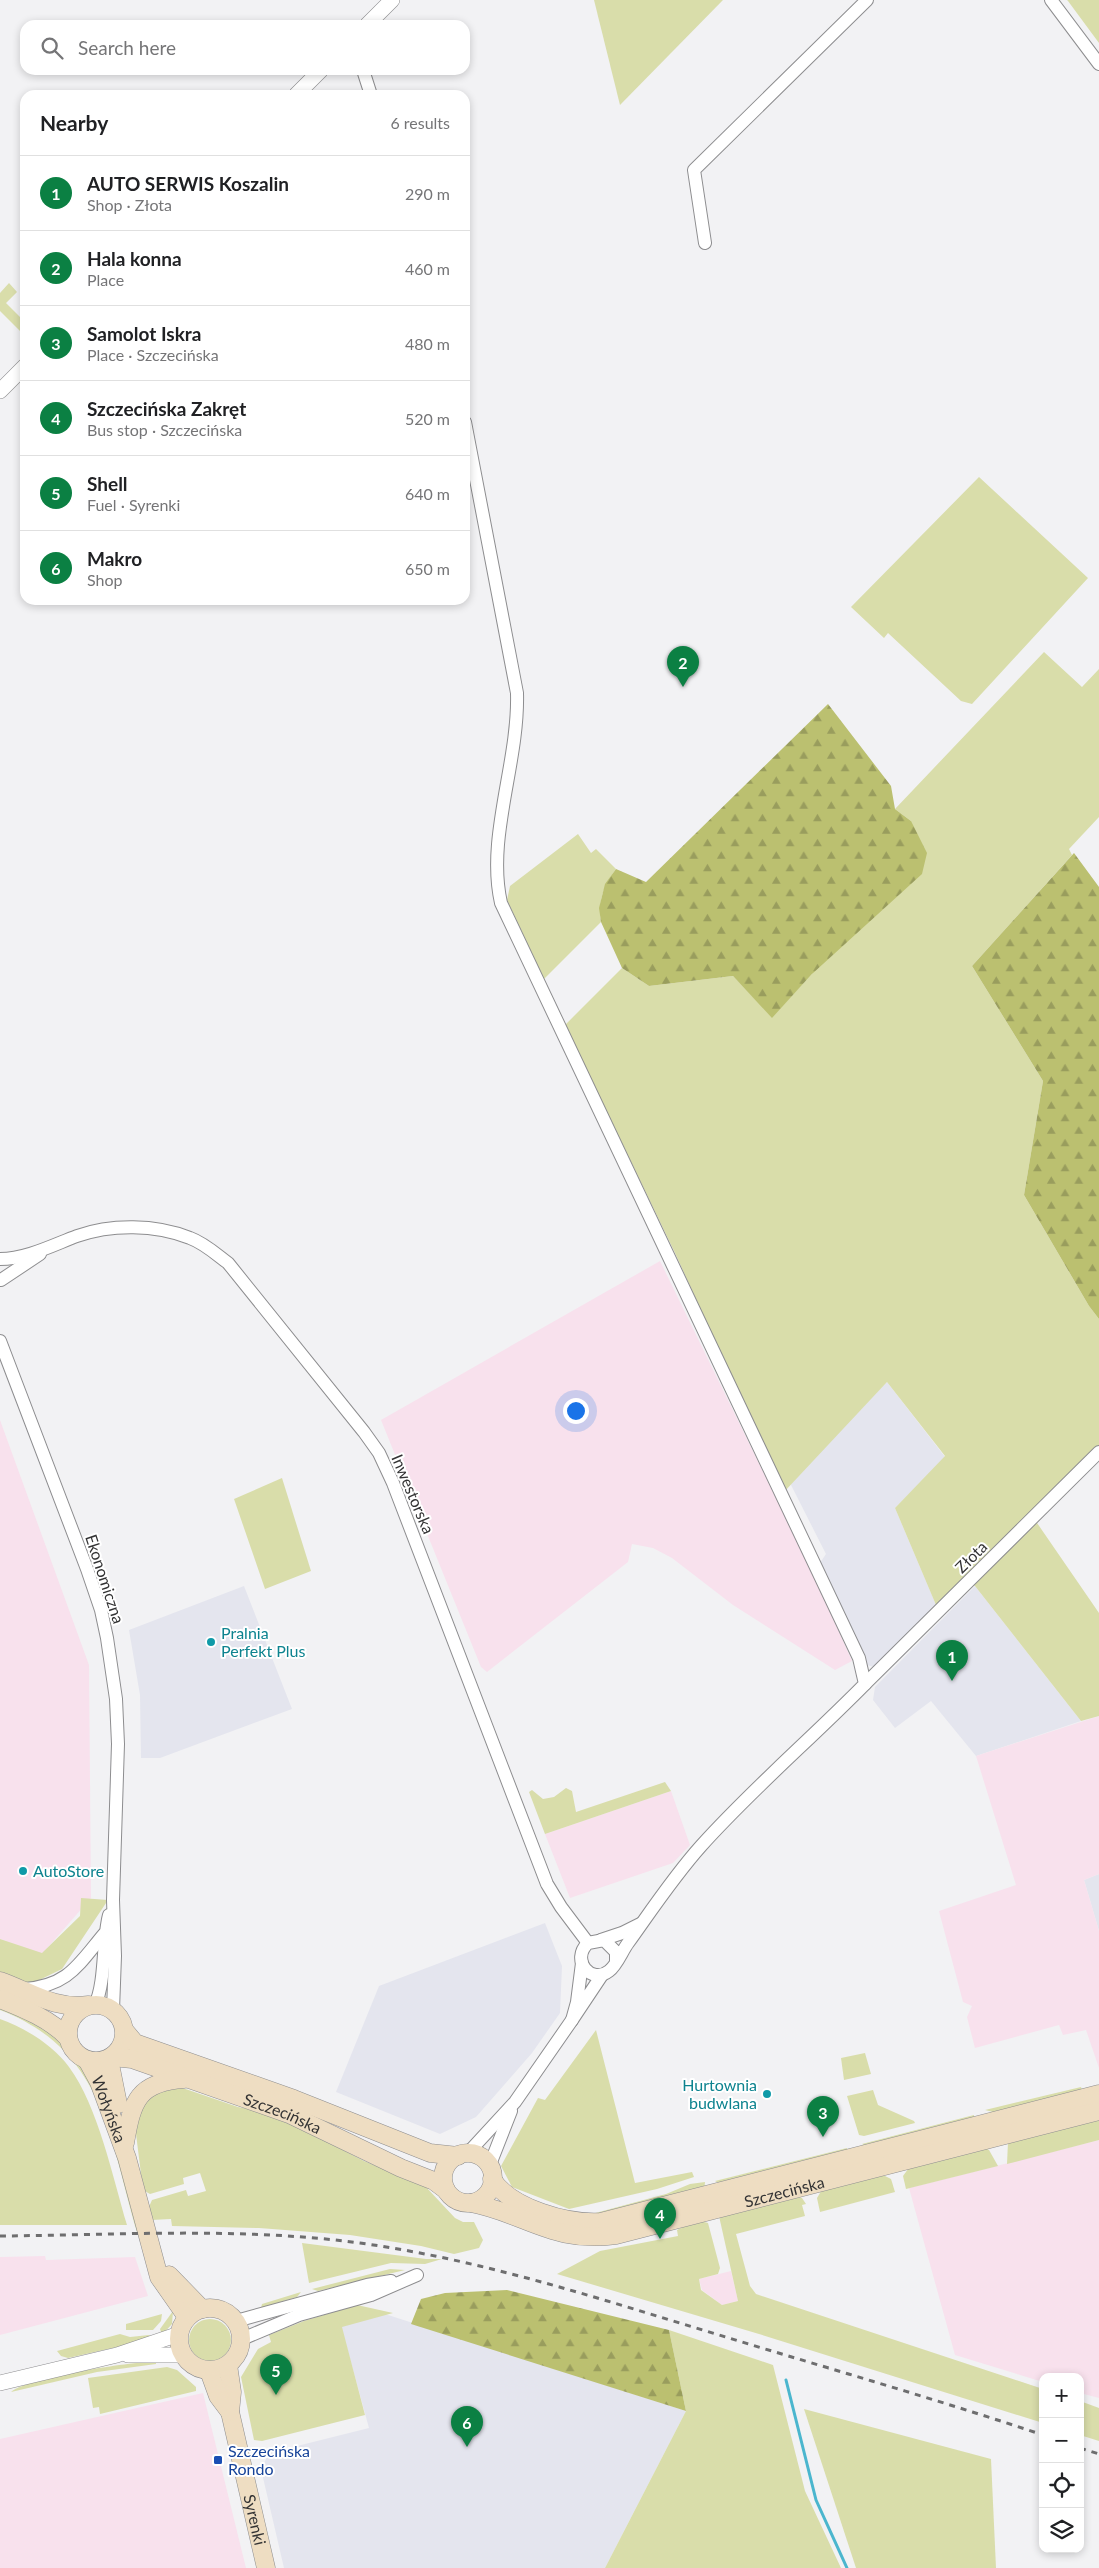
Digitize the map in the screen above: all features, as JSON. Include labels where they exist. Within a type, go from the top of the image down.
[{"type":"main road","points":[[0,1981],[60,2006],[71,2008],[93,2005],[112,2010],[121,2019],[125,2031],[122,2044],[110,2058],[98,2061],[87,2060],[74,2050],[68,2038],[61,2030],[29,2012],[0,2000]]},
{"type":"main road","points":[[68,2038],[68,2028],[74,2015],[93,2005]]},
{"type":"main road","name":"Szczecińska","points":[[125,2031],[135,2043],[294,2098],[413,2147],[436,2154],[463,2155]]},
{"type":"main road","name":"Szczecińska","points":[[110,2058],[132,2059],[288,2114],[401,2168],[434,2181],[446,2190]]},
{"type":"main road","name":"Wołyńska","points":[[110,2058],[126,2150],[155,2256],[184,2292],[194,2313]]},
{"type":"main road","name":"Wołyńska","points":[[87,2060],[99,2082],[126,2150]]},
{"type":"main road","points":[[126,2150],[130,2114],[139,2096],[154,2083],[190,2078]]},
{"type":"main road","name":"Szczecińska","points":[[491,2173],[500,2190],[515,2201],[566,2220],[601,2222],[1099,2094]]},
{"type":"main road","name":"Szczecińska","points":[[471,2203],[568,2236],[596,2238],[616,2235],[1099,2111]]},
{"type":"main road","points":[[463,2155],[480,2157],[491,2173],[486,2195],[471,2203],[454,2199],[446,2190],[444,2173],[449,2162],[463,2155]]},
{"type":"main road","points":[[221,2309],[236,2321],[242,2339],[236,2358],[228,2365],[208,2371],[189,2363],[182,2354],[179,2345],[179,2334],[194,2313],[221,2309]]},
{"type":"main road","name":"Syrenki","points":[[228,2365],[232,2392],[230,2412],[266,2568]]},
{"type":"main road","name":"Syrenki","points":[[208,2371],[218,2396],[230,2412]]},
{"type":"street","points":[[372,20],[392,0]]},
{"type":"street","points":[[705,243],[694,170],[867,0]]},
{"type":"street","points":[[1051,0],[1099,64]]},
{"type":"street","points":[[301,90],[317,75]]},
{"type":"street","points":[[364,75],[369,90]]},
{"type":"street","points":[[0,392],[20,371]]},
{"type":"street","points":[[470,448],[517,693],[518,720],[515,749],[497,859],[497,888],[501,903],[859,1658],[865,1684]]},
{"type":"street","name":"Inwestorska","points":[[0,1259],[50,1247],[78,1236],[112,1228],[157,1230],[189,1238],[209,1248],[228,1263],[379,1453],[393,1483],[547,1884],[561,1907],[588,1943]]},
{"type":"street","name":"Inwestorska","points":[[1,1282],[50,1247]]},
{"type":"street","points":[[0,1266],[1,1282]]},
{"type":"street","name":"Ekonomiczna","points":[[0,1341],[87,1570],[101,1610],[107,1638],[116,1699],[118,1744],[113,1900],[115,1956],[112,2010]]},
{"type":"street","name":"Złota","points":[[616,1962],[701,1846],[1099,1452]]},
{"type":"street","name":"Ekonomiczna","points":[[93,2005],[100,1987],[104,1934],[113,1900]]},
{"type":"street","points":[[572,2020],[577,2002],[582,1963],[581,1952],[588,1943],[622,1933],[644,1922]]},
{"type":"street","points":[[23,1989],[40,1988],[57,1982],[78,1967],[104,1934]]},
{"type":"street","points":[[463,2155],[515,2102],[602,1975],[610,1971],[616,1962],[613,1947],[601,1940]]},
{"type":"street","points":[[582,1963],[589,1972],[602,1975]]},
{"type":"street","points":[[491,2173],[494,2150],[515,2102]]},
{"type":"street","points":[[236,2321],[367,2284],[414,2276],[371,2295],[299,2315],[242,2339]]},
{"type":"street","points":[[0,2383],[117,2355],[179,2334]]},
{"type":"street","points":[[117,2355],[182,2354]]},
{"type":"shaded area","points":[[660,1261],[817,1582],[852,1661],[835,1670],[733,1605],[672,1558],[653,1548],[632,1544],[628,1562],[487,1672],[481,1667],[381,1420]]},
{"type":"shaded area","points":[[887,1382],[945,1457],[895,1508],[936,1605],[874,1667],[867,1665],[820,1563],[826,1554],[790,1483]]},
{"type":"shaded area","points":[[0,1420],[89,1665],[91,1898],[42,1954],[0,1939]]},
{"type":"shaded area","points":[[244,1586],[292,1709],[160,1758],[141,1758],[140,1695],[129,1630]]},
{"type":"shaded area","points":[[975,1586],[1081,1721],[976,1756],[931,1701],[895,1728],[873,1700],[875,1687]]},
{"type":"shaded area","points":[[1099,1716],[1099,1874],[1084,1880],[1099,1931],[1099,2068],[1086,2030],[1063,2035],[1059,2025],[975,2048],[967,2017],[972,2006],[963,2002],[939,1911],[1016,1885],[976,1756]]},
{"type":"shaded area","points":[[671,1791],[690,1845],[673,1863],[570,1898],[545,1834]]},
{"type":"shaded area","points":[[1099,1874],[1099,1931],[1084,1880]]},
{"type":"shaded area","points":[[545,1923],[562,1966],[560,2013],[532,2053],[476,2117],[440,2134],[336,2092],[379,1986]]},
{"type":"shaded area","points":[[1099,2140],[1099,2398],[1084,2394],[1084,2373],[1039,2373],[1039,2381],[955,2355],[909,2188]]},
{"type":"shaded area","points":[[45,2256],[46,2260],[135,2257],[148,2296],[0,2335],[0,2257]]},
{"type":"shaded area","points":[[731,2271],[738,2301],[722,2305],[702,2290],[699,2279]]},
{"type":"shaded area","points":[[385,2314],[686,2411],[605,2568],[284,2568],[261,2469],[269,2453],[369,2428],[341,2326]]},
{"type":"shaded area","points":[[203,2393],[246,2568],[0,2568],[0,2439]]},
{"type":"green space","points":[[594,0],[723,0],[620,105]]},
{"type":"green space","points":[[1099,0],[1099,43],[1068,1]]},
{"type":"green space","points":[[9,283],[17,292],[6,303],[20,317],[20,331],[0,311],[0,293]]},
{"type":"green space","points":[[979,477],[1088,578],[972,704],[961,701],[888,633],[884,638],[851,607]]},
{"type":"green space","points":[[1044,652],[1082,687],[1099,669],[1099,817],[1069,849],[1072,855],[972,966],[1043,1081],[1024,1195],[1089,1306],[1099,1319],[1099,1457],[1035,1520],[1099,1613],[1099,1716],[1081,1721],[975,1586],[965,1579],[936,1605],[895,1508],[945,1456],[887,1382],[784,1492],[675,1253],[565,1025],[622,968],[649,986],[733,976],[772,1017],[812,974],[911,821],[895,809]]},
{"type":"green space","points":[[828,704],[891,786],[895,809],[911,821],[927,853],[922,874],[812,974],[772,1018],[733,976],[649,986],[622,968],[601,922],[599,908],[605,884],[616,869],[646,882]]},
{"type":"green space","points":[[578,834],[591,853],[596,849],[616,869],[602,894],[600,907],[601,922],[544,979],[507,900],[510,886]]},
{"type":"green space","points":[[1074,853],[1099,887],[1099,1319],[1089,1306],[1024,1195],[1043,1081],[972,966]]},
{"type":"green space","points":[[282,1478],[311,1571],[265,1589],[234,1499]]},
{"type":"green space","points":[[665,1782],[671,1791],[545,1834],[529,1792],[532,1790],[543,1799],[554,1797],[566,1788],[572,1791],[576,1812]]},
{"type":"green space","points":[[81,1898],[108,1900],[62,1969],[29,1985],[0,1976],[0,1939],[42,1953],[80,1916]]},
{"type":"green space","points":[[0,2004],[25,2015],[67,2045],[92,2078],[142,2232],[137,2232],[109,2131],[97,2100],[82,2073],[61,2048],[35,2027],[0,2010]]},
{"type":"green space","points":[[0,2019],[29,2032],[55,2051],[69,2067],[79,2083],[104,2143],[127,2225],[0,2225]]},
{"type":"green space","points":[[596,2030],[635,2183],[692,2172],[694,2177],[657,2189],[569,2209],[512,2187],[501,2166],[538,2098],[545,2100]]},
{"type":"green space","points":[[865,2053],[871,2074],[844,2080],[841,2058]]},
{"type":"green space","points":[[171,2084],[238,2107],[274,2114],[364,2161],[426,2187],[455,2218],[463,2222],[474,2222],[483,2240],[479,2248],[454,2254],[421,2246],[350,2235],[259,2228],[172,2226],[171,2219],[151,2220],[148,2209],[152,2200],[186,2190],[188,2196],[206,2191],[200,2173],[183,2178],[184,2184],[150,2194],[143,2190],[135,2126],[143,2098]]},
{"type":"green space","points":[[1081,2087],[1082,2090],[997,2113],[985,2110]]},
{"type":"green space","points":[[873,2090],[878,2105],[915,2123],[864,2136],[859,2135],[847,2096]]},
{"type":"green space","points":[[974,2115],[974,2118],[869,2148],[862,2144]]},
{"type":"green space","points":[[1099,2118],[1099,2140],[1007,2164],[1008,2142]]},
{"type":"green space","points":[[983,2147],[989,2150],[998,2166],[906,2189],[903,2176],[911,2165]]},
{"type":"green space","points":[[847,2148],[847,2152],[724,2186],[715,2181]]},
{"type":"green space","points":[[879,2173],[891,2179],[895,2192],[820,2212],[817,2198],[823,2188]]},
{"type":"green space","points":[[705,2182],[704,2191],[562,2222],[666,2194],[690,2184]]},
{"type":"green space","points":[[793,2195],[802,2198],[806,2204],[802,2205],[805,2216],[736,2234],[750,2286],[756,2294],[1039,2388],[1039,2422],[759,2334],[557,2274],[600,2251],[678,2236],[677,2230],[697,2220],[708,2223],[720,2268],[718,2274],[699,2279],[701,2290],[722,2305],[738,2301],[719,2216]]},
{"type":"green space","points":[[302,2243],[426,2259],[442,2259],[425,2264],[391,2263],[309,2283]]},
{"type":"green space","points":[[390,2269],[405,2270],[318,2291],[312,2289]]},
{"type":"green space","points":[[507,2290],[669,2330],[686,2411],[411,2324],[421,2299],[445,2293]]},
{"type":"green space","points":[[301,2292],[297,2297],[261,2308],[262,2304]]},
{"type":"green space","points":[[357,2305],[393,2313],[342,2327],[365,2415],[262,2441],[254,2440],[241,2377],[258,2349],[271,2342],[269,2335],[304,2321]]},
{"type":"green space","points":[[173,2311],[172,2324],[162,2335],[160,2329]]},
{"type":"green space","points":[[162,2314],[161,2321],[153,2330],[126,2330],[126,2324]]},
{"type":"green space","points":[[210,2319],[225,2325],[231,2340],[225,2355],[210,2361],[195,2355],[189,2340],[195,2325]]},
{"type":"green space","points":[[669,2330],[773,2365],[805,2491],[841,2568],[605,2568],[686,2411]]},
{"type":"green space","points":[[120,2334],[130,2337],[149,2335],[153,2339],[68,2358],[61,2356],[57,2351]]},
{"type":"green space","points":[[156,2361],[156,2364],[97,2372],[11,2392],[22,2386],[58,2376],[103,2367]]},
{"type":"green space","points":[[167,2367],[177,2370],[196,2387],[196,2391],[100,2414],[99,2407],[93,2408],[88,2378]]},
{"type":"green space","points":[[1084,2402],[1099,2408],[1099,2441],[1084,2436]]},
{"type":"green space","points":[[804,2409],[991,2459],[996,2568],[856,2568]]},
{"type":"waterway","points":[[786,2380],[816,2500],[847,2568]]},
{"type":"railway","points":[[0,2236],[226,2233],[316,2238],[406,2250],[496,2270],[586,2295],[922,2396],[1039,2434]]},
{"type":"railway","points":[[1084,2449],[1099,2454]]},
{"type":"place","name":"Hala konna","points":[[683,687]]},
{"type":"place","name":"Pralnia Perfekt Plus","points":[[211,1642]]},
{"type":"place","name":"AUTO SERWIS Koszalin","points":[[952,1681]]},
{"type":"place","name":"AutoStore","points":[[23,1871]]},
{"type":"place","name":"Hurtownia budwlana","points":[[767,2094]]},
{"type":"place","name":"Samolot Iskra","points":[[823,2137]]},
{"type":"place","name":"Szczecińska Zakręt","points":[[660,2239]]},
{"type":"place","name":"Shell","points":[[276,2395]]},
{"type":"place","name":"Makro","points":[[467,2447]]},
{"type":"place","name":"Szczecińska Rondo","points":[[218,2460]]}]
